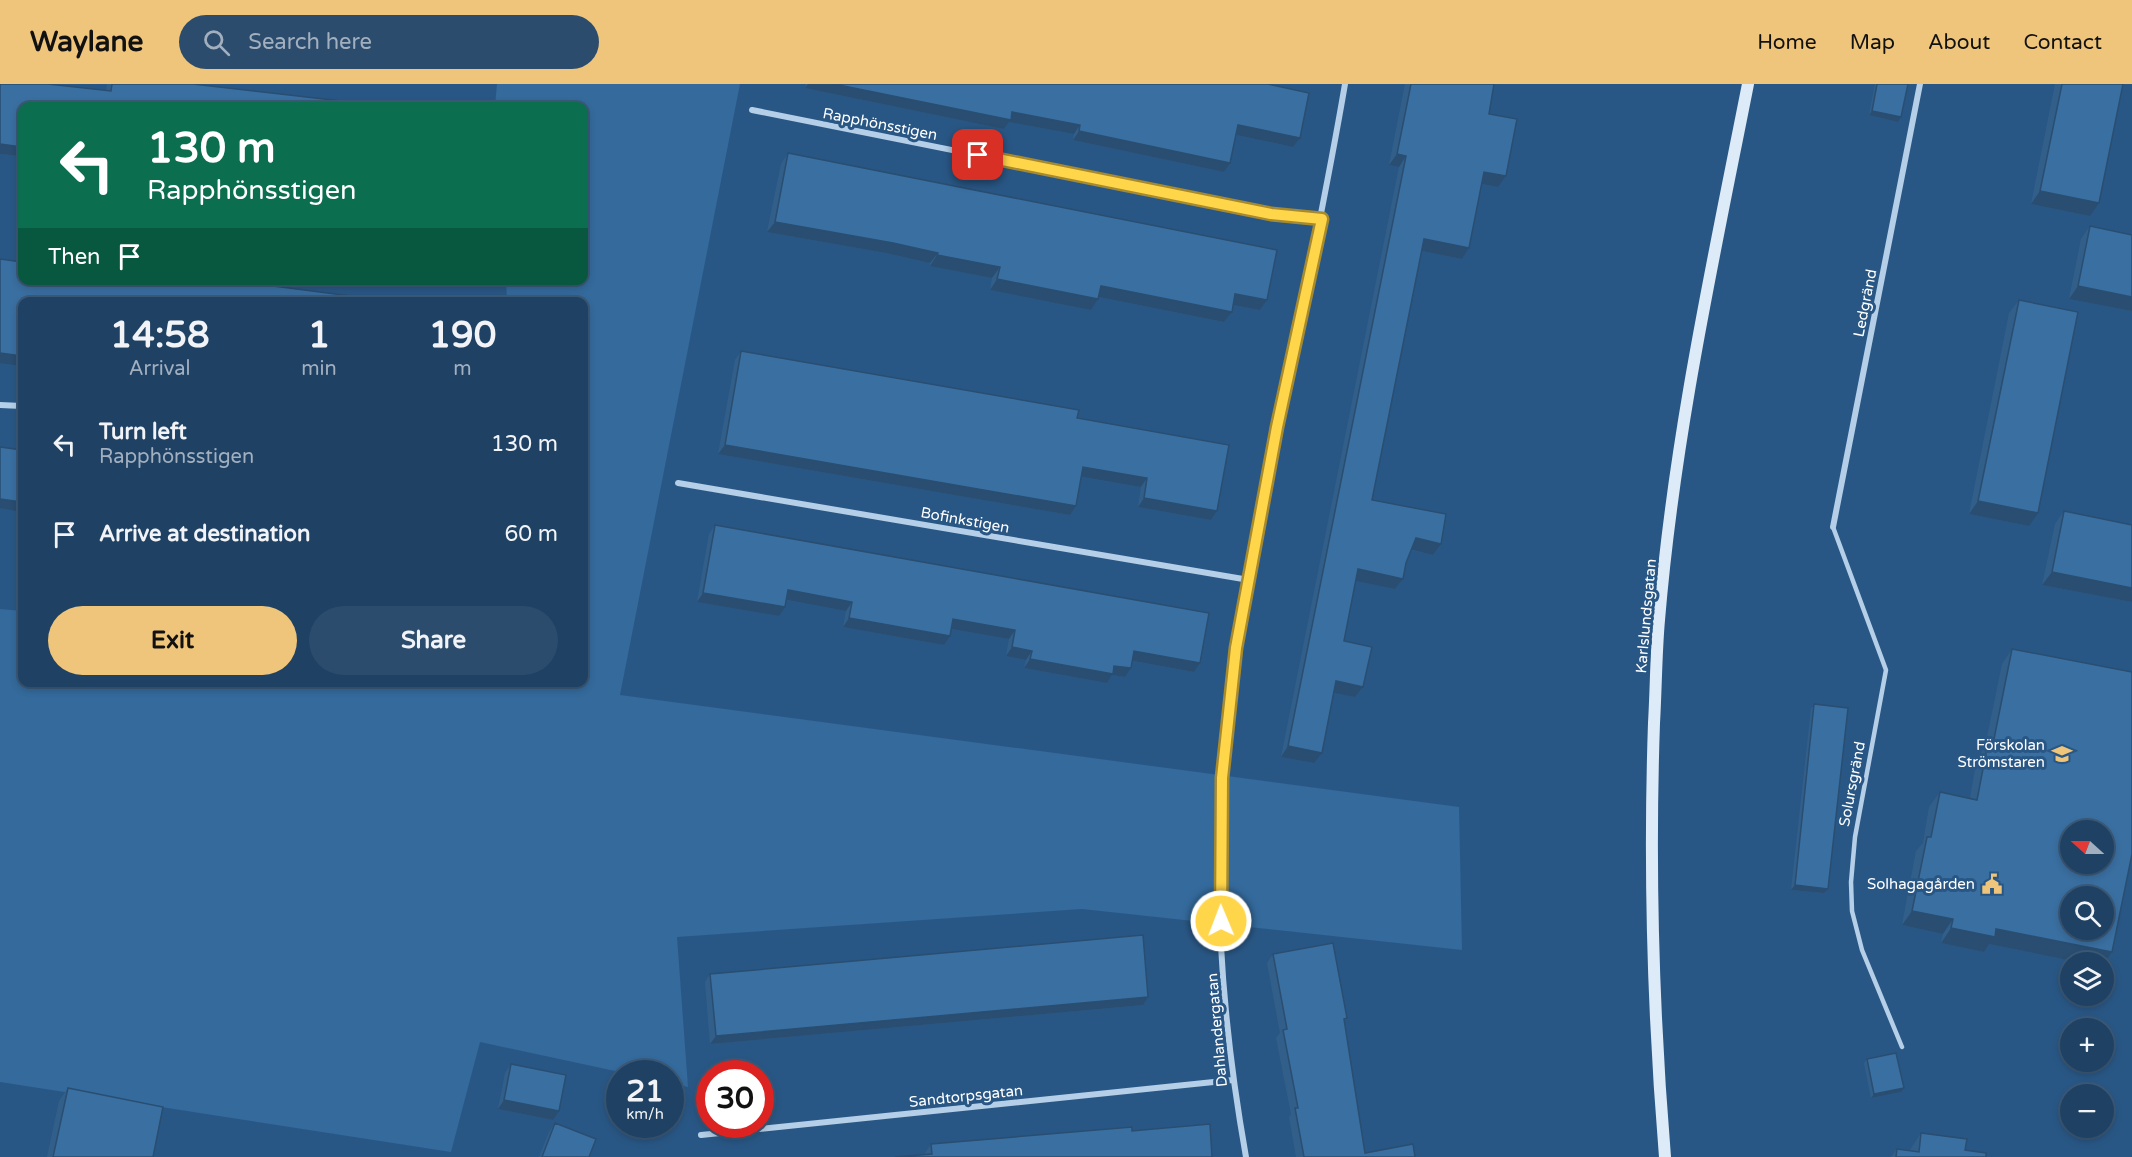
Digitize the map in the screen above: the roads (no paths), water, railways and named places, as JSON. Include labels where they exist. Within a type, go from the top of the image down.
[{"type":"main road","name":"Karlslundsgatan","points":[[1665,1157],[1654,1029],[1651,923],[1651,804],[1659,621],[1677,459],[1748,84]]},
{"type":"street","name":"Dahlandergatan","points":[[1246,1157],[1233,1080],[1222,952],[1222,778],[1236,648],[1277,427],[1322,219],[1345,84]]},
{"type":"street","name":"Ledgränd","points":[[1833,527],[1920,84]]},
{"type":"street","name":"Rapphönsstigen","points":[[752,110],[1271,214],[1322,219]]},
{"type":"street","points":[[0,405],[18,406]]},
{"type":"street","name":"Bofinkstigen","points":[[678,483],[1249,580]]},
{"type":"street","name":"Sandtorpsgatan","points":[[774,1127],[1233,1080]]},
{"type":"lane","name":"Solursgränd","points":[[1833,527],[1886,670],[1855,837],[1851,882],[1852,911],[1862,950],[1902,1047]]},
{"type":"place","name":"Förskolan Strömstaren","points":[[2062,754]]},
{"type":"place","name":"Solhagagården","points":[[1992,884]]}]
